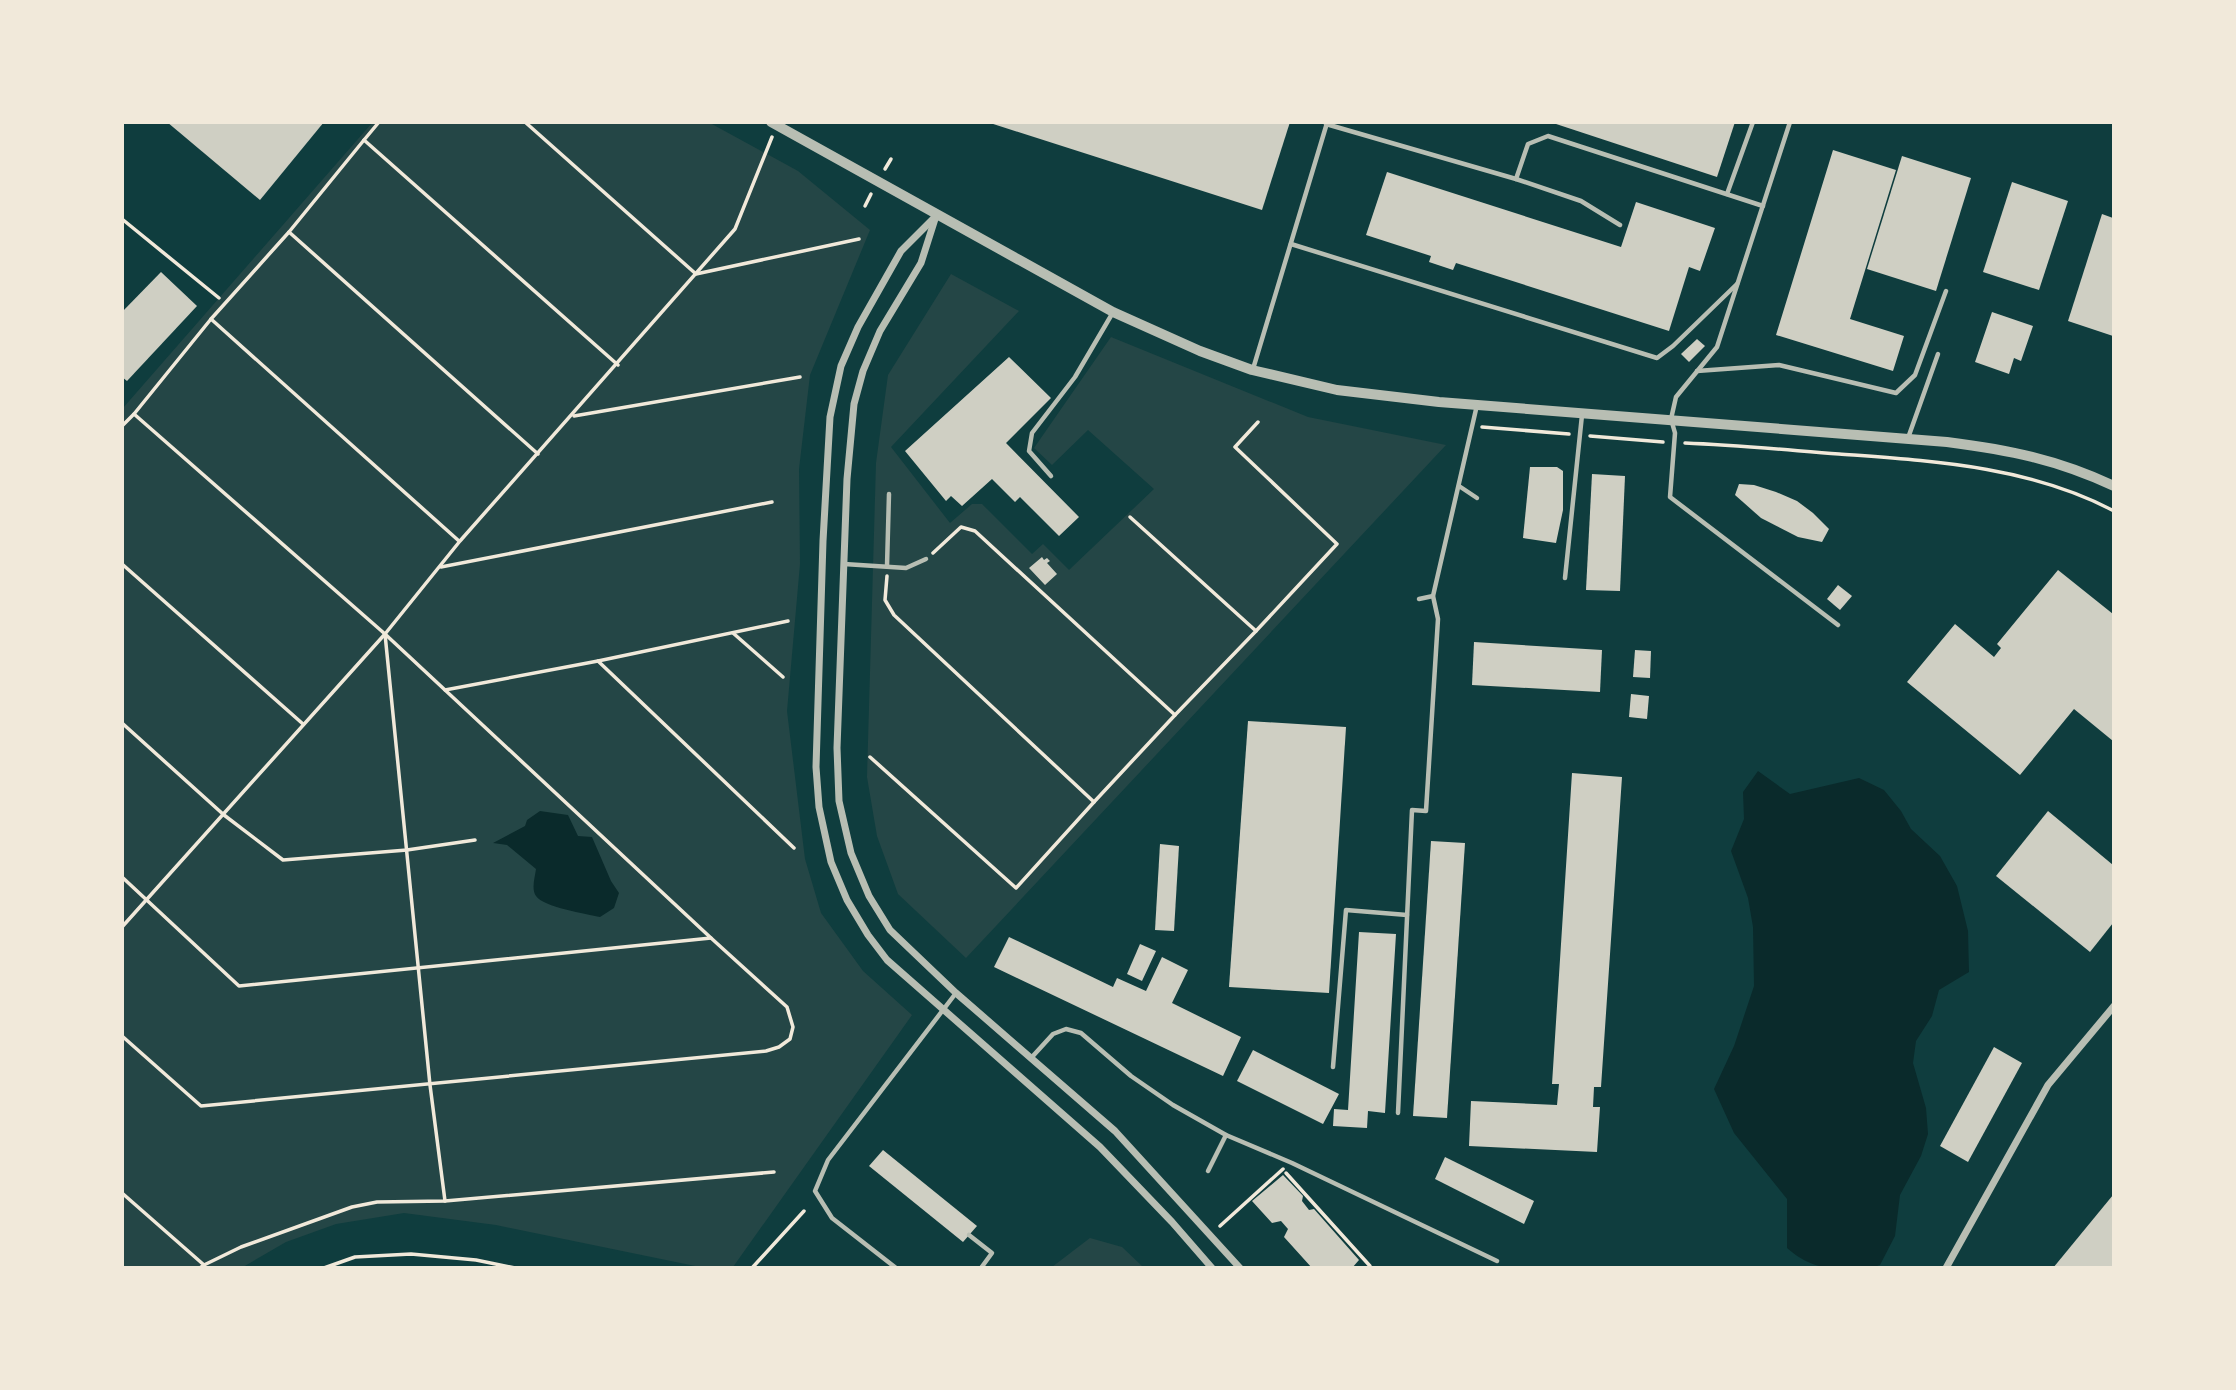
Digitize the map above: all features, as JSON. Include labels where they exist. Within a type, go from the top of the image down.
[{"type":"street","points":[[774,124],[1113,312],[1200,351],[1252,370],[1337,390],[1478,404],[1908,438],[2004,449],[2087,473],[2113,486]]},
{"type":"street","points":[[937,215],[921,263],[880,331],[863,371],[854,404],[847,480],[837,748],[839,801],[851,853],[869,896],[890,930],[956,993],[1115,1131],[1240,1268]]},
{"type":"street","points":[[937,215],[901,251],[858,327],[841,366],[830,417],[816,767],[819,807],[831,862],[847,900],[887,960],[1100,1147],[1212,1268]]},
{"type":"street","points":[[1946,1268],[2048,1085],[2113,1006]]},
{"type":"lane","points":[[1727,194],[1753,122]]},
{"type":"lane","points":[[1790,122],[1717,347],[1676,397],[1671,419],[1675,433],[1670,497],[1838,625]]},
{"type":"lane","points":[[1252,370],[1327,123],[1581,201],[1620,225]]},
{"type":"lane","points":[[1516,179],[1528,144],[1548,136],[1763,206]]},
{"type":"lane","points":[[1292,244],[1657,358],[1738,283]]},
{"type":"lane","points":[[1697,371],[1779,365],[1896,393],[1915,375],[1946,291]]},
{"type":"lane","points":[[1051,476],[1029,451],[1032,433],[1075,377],[1113,312]]},
{"type":"lane","points":[[1908,438],[1938,354]]},
{"type":"lane","points":[[1398,1113],[1412,810],[1426,811],[1438,619],[1433,596],[1478,404]]},
{"type":"lane","points":[[1565,578],[1582,412]]},
{"type":"lane","points":[[1459,486],[1477,498]]},
{"type":"lane","points":[[887,566],[889,494]]},
{"type":"lane","points":[[844,564],[906,568],[926,559]]},
{"type":"lane","points":[[1419,599],[1433,596]]},
{"type":"lane","points":[[1333,1067],[1346,910],[1407,915]]},
{"type":"lane","points":[[895,1268],[832,1218],[815,1191],[828,1160],[956,993]]},
{"type":"lane","points":[[1032,1057],[1053,1034],[1066,1029],[1081,1034],[1131,1076],[1173,1105],[1226,1135],[1497,1261]]},
{"type":"lane","points":[[1208,1171],[1226,1135]]},
{"type":"lane","points":[[969,1235],[992,1253],[981,1268]]},
{"type":"path","points":[[122,426],[211,319],[289,232],[379,122]]},
{"type":"path","points":[[525,122],[696,274]]},
{"type":"path","points":[[122,927],[385,634],[460,541],[618,365],[735,229],[774,124]]},
{"type":"path","points":[[364,140],[618,365]]},
{"type":"path","points":[[122,219],[219,298]]},
{"type":"path","points":[[289,232],[539,454]]},
{"type":"path","points":[[696,274],[859,239]]},
{"type":"path","points":[[211,319],[460,541]]},
{"type":"path","points":[[572,416],[800,377]]},
{"type":"path","points":[[122,1036],[201,1106],[766,1051],[779,1047],[790,1039],[793,1027],[788,1007],[385,634],[134,414]]},
{"type":"path","points":[[870,757],[1016,888],[1337,544],[1234,447],[1258,422]]},
{"type":"path","points":[[1487,428],[1574,435]]},
{"type":"path","points":[[1586,435],[1659,441]]},
{"type":"path","points":[[1690,443],[1904,459],[1990,469],[2070,491],[2113,511]]},
{"type":"path","points":[[439,568],[772,502]]},
{"type":"path","points":[[1130,517],[1256,631]]},
{"type":"path","points":[[926,559],[961,527],[975,531],[1175,715]]},
{"type":"path","points":[[122,564],[303,724]]},
{"type":"path","points":[[887,566],[886,600],[894,615],[1094,802]]},
{"type":"path","points":[[445,690],[598,662],[788,621]]},
{"type":"path","points":[[733,633],[783,677]]},
{"type":"path","points":[[385,634],[430,1085],[445,1201]]},
{"type":"path","points":[[598,662],[794,848]]},
{"type":"path","points":[[122,723],[224,815],[283,860],[407,850],[475,840]]},
{"type":"path","points":[[122,877],[239,986],[711,938]]},
{"type":"path","points":[[1270,1154],[1370,1266],[1368,1268]]},
{"type":"path","points":[[1220,1226],[1283,1169]]},
{"type":"path","points":[[122,1193],[202,1266],[241,1247],[352,1208],[377,1202],[445,1201],[774,1172]]},
{"type":"path","points":[[752,1268],[804,1211]]},
{"type":"path","points":[[324,1268],[355,1257],[411,1254],[476,1260],[515,1268]]},
{"type":"shaded area","points":[[372,123],[710,123],[798,171],[870,230],[810,375],[799,469],[800,564],[787,711],[805,859],[821,913],[863,971],[912,1015],[733,1267],[700,1267],[496,1225],[404,1213],[336,1224],[286,1242],[243,1267],[123,1268],[123,408]]},
{"type":"shaded area","points":[[951,274],[1019,311],[891,447],[950,523],[972,504],[982,504],[1032,554],[1043,544],[1069,570],[1154,489],[1088,430],[1052,465],[1034,448],[1111,337],[1308,417],[1446,445],[966,958],[898,894],[877,836],[867,777],[876,463],[888,375]]},
{"type":"shaded area","points":[[1758,771],[1790,794],[1859,778],[1884,790],[1911,829],[1940,856],[1957,886],[1968,931],[1969,972],[1939,990],[1932,1016],[1916,1041],[1913,1063],[1926,1108],[1928,1134],[1921,1156],[1900,1195],[1895,1236],[1880,1265],[1874,1267],[1818,1266],[1787,1248],[1787,1199],[1734,1133],[1714,1089],[1734,1046],[1754,986],[1753,927],[1748,898],[1731,851],[1744,819],[1743,792]]},
{"type":"shaded area","points":[[540,811],[568,815],[578,836],[592,837],[619,893],[614,908],[600,917],[547,904],[536,896],[534,890],[536,869],[507,845],[493,843],[525,826],[527,820]]},
{"type":"shaded area","points":[[1090,1238],[1122,1247],[1143,1267],[1052,1267]]},
{"type":"building","points":[[167,122],[324,122],[260,200]]},
{"type":"building","points":[[987,122],[1290,122],[1262,210]]},
{"type":"building","points":[[1550,122],[1735,122],[1717,177]]},
{"type":"building","points":[[1833,150],[1896,170],[1850,319],[1904,336],[1893,371],[1776,335]]},
{"type":"building","points":[[1902,156],[1971,178],[1936,291],[1867,269]]},
{"type":"building","points":[[1387,172],[1621,247],[1636,202],[1715,228],[1700,271],[1689,267],[1669,331],[1456,263],[1453,270],[1429,262],[1431,256],[1366,235]]},
{"type":"building","points":[[2012,182],[2068,201],[2039,290],[1983,272]]},
{"type":"building","points":[[2102,214],[2113,218],[2113,336],[2068,321]]},
{"type":"building","points":[[161,272],[197,306],[127,381],[122,377],[122,312]]},
{"type":"building","points":[[1992,312],[2033,326],[2021,361],[2014,358],[2009,374],[1975,362]]},
{"type":"building","points":[[1697,339],[1705,346],[1689,362],[1681,354]]},
{"type":"building","points":[[1009,357],[1051,398],[1006,443],[1079,517],[1059,536],[1020,497],[1015,502],[992,479],[962,506],[951,496],[946,501],[905,451]]},
{"type":"building","points":[[1530,467],[1557,467],[1563,471],[1563,510],[1556,543],[1523,538]]},
{"type":"building","points":[[1592,474],[1625,476],[1620,591],[1586,590]]},
{"type":"building","points":[[1739,484],[1754,485],[1797,501],[1829,529],[1822,542],[1798,537],[1761,518],[1735,495]]},
{"type":"building","points":[[1042,557],[1050,561],[1047,563],[1057,574],[1045,585],[1029,568]]},
{"type":"building","points":[[2058,570],[2113,614],[2113,741],[2074,709],[2020,775],[1907,682],[1955,624],[1994,657],[2001,648],[1997,644]]},
{"type":"building","points":[[1838,585],[1852,596],[1840,610],[1827,599]]},
{"type":"building","points":[[1474,642],[1602,650],[1600,692],[1472,685]]},
{"type":"building","points":[[1635,650],[1651,651],[1650,678],[1633,677]]},
{"type":"building","points":[[1631,694],[1649,696],[1647,719],[1629,717]]},
{"type":"building","points":[[1248,721],[1346,727],[1329,993],[1229,987]]},
{"type":"building","points":[[1572,773],[1622,777],[1601,1087],[1594,1087],[1593,1107],[1600,1107],[1597,1152],[1469,1146],[1471,1101],[1557,1105],[1559,1084],[1552,1084]]},
{"type":"building","points":[[2048,811],[2113,865],[2113,923],[2090,952],[1996,876]]},
{"type":"building","points":[[1431,841],[1465,843],[1447,1118],[1413,1116]]},
{"type":"building","points":[[1160,844],[1179,846],[1174,931],[1155,930]]},
{"type":"building","points":[[1359,932],[1396,934],[1385,1113],[1368,1111],[1367,1128],[1333,1126],[1334,1109],[1348,1110]]},
{"type":"building","points":[[1009,937],[1113,987],[1117,978],[1146,991],[1162,957],[1188,970],[1172,1003],[1241,1037],[1223,1076],[994,967]]},
{"type":"building","points":[[1140,944],[1156,951],[1142,981],[1127,974]]},
{"type":"building","points":[[1994,1047],[2022,1063],[1968,1162],[1940,1146]]},
{"type":"building","points":[[1253,1050],[1339,1094],[1323,1124],[1237,1081]]},
{"type":"building","points":[[883,1150],[977,1226],[963,1242],[869,1166]]},
{"type":"building","points":[[1445,1157],[1534,1201],[1524,1224],[1435,1179]]},
{"type":"building","points":[[1283,1175],[1303,1196],[1302,1201],[1309,1210],[1314,1209],[1359,1260],[1352,1268],[1312,1268],[1284,1237],[1288,1229],[1281,1221],[1272,1223],[1252,1201]]},
{"type":"building","points":[[2113,1195],[2113,1268],[2053,1268]]}]
